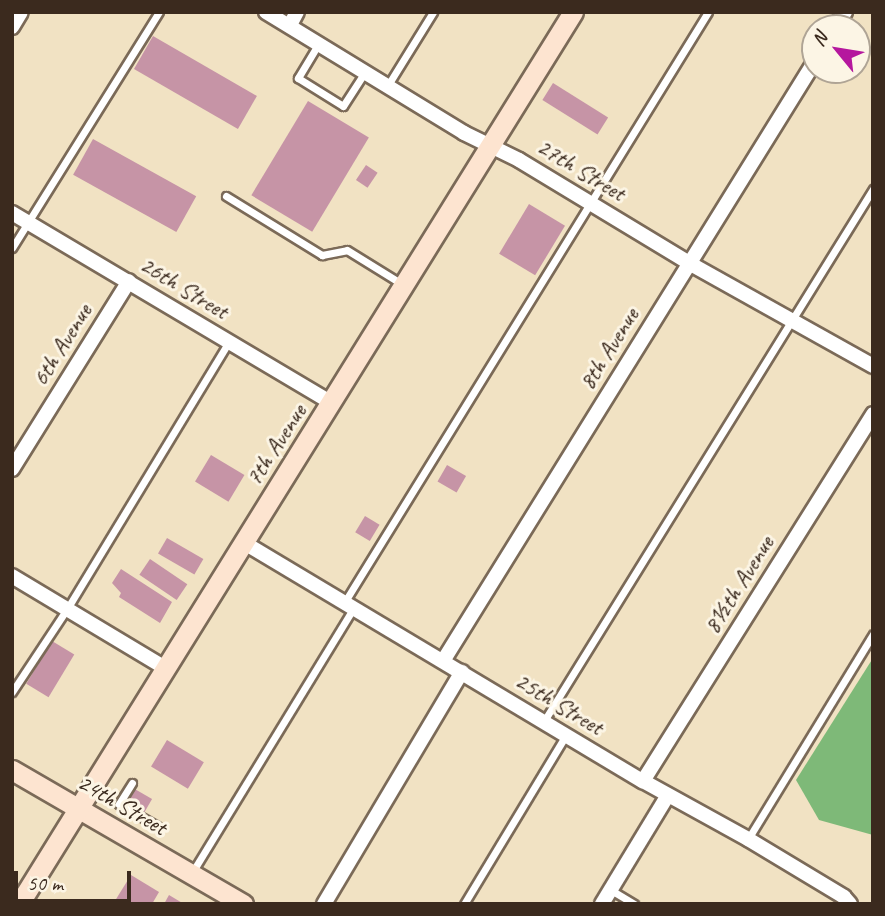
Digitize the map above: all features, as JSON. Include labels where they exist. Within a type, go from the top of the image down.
[{"type":"street","points":[[12,27],[21,12]]},
{"type":"street","name":"27th Street","points":[[266,12],[294,19],[319,43],[464,133],[491,145],[593,203],[689,263],[873,366]]},
{"type":"street","name":"7th Avenue","points":[[20,902],[573,12]]},
{"type":"street","name":"8th Avenue","points":[[443,662],[801,83]]},
{"type":"street","name":"26th Street","points":[[12,213],[332,402]]},
{"type":"street","name":"6th Avenue","points":[[12,469],[129,281]]},
{"type":"street","name":"8½th Avenue","points":[[643,781],[873,414]]},
{"type":"street","name":"25th Street","points":[[243,542],[643,781],[748,839],[844,897],[850,904]]},
{"type":"street","points":[[12,576],[165,668]]},
{"type":"street","points":[[324,904],[461,672]]},
{"type":"street","name":"24th Street","points":[[12,770],[243,904]]},
{"type":"street","points":[[602,904],[668,795]]},
{"type":"lane","points":[[12,248],[159,12]]},
{"type":"lane","points":[[387,85],[433,12]]},
{"type":"lane","points":[[192,874],[349,606],[708,12]]},
{"type":"lane","points":[[319,43],[298,78],[332,99],[344,106],[365,71]]},
{"type":"lane","points":[[544,721],[873,190]]},
{"type":"lane","points":[[226,196],[322,255],[347,250],[405,285]]},
{"type":"lane","points":[[12,692],[67,609],[229,341]]},
{"type":"lane","points":[[748,839],[873,634]]},
{"type":"lane","points":[[464,904],[566,735]]},
{"type":"lane","points":[[132,783],[119,804],[157,826]]},
{"type":"lane","points":[[610,890],[634,904]]},
{"type":"green space","points":[[873,658],[873,835],[819,820],[796,780]]},
{"type":"building","points":[[153,36],[257,96],[238,129],[134,69]]},
{"type":"building","points":[[553,83],[608,117],[598,134],[542,100]]},
{"type":"building","points":[[308,101],[369,138],[312,232],[251,195]]},
{"type":"building","points":[[93,139],[196,196],[176,232],[73,175]]},
{"type":"building","points":[[366,165],[378,173],[368,188],[356,180]]},
{"type":"building","points":[[529,204],[565,226],[535,275],[499,254]]},
{"type":"building","points":[[211,455],[244,475],[228,502],[195,482]]},
{"type":"building","points":[[447,465],[466,476],[457,492],[438,481]]},
{"type":"building","points":[[365,516],[380,525],[370,541],[355,532]]},
{"type":"building","points":[[167,538],[203,559],[194,575],[158,554]]},
{"type":"building","points":[[150,559],[187,584],[177,600],[139,575]]},
{"type":"building","points":[[121,569],[172,602],[160,623],[119,597],[121,593],[112,583]]},
{"type":"building","points":[[52,641],[74,654],[49,697],[26,684]]},
{"type":"building","points":[[167,740],[204,762],[188,789],[151,767]]},
{"type":"building","points":[[133,788],[152,799],[144,814],[124,803]]},
{"type":"building","points":[[131,875],[159,892],[152,904],[113,904]]},
{"type":"building","points":[[169,895],[184,904],[164,904]]}]
